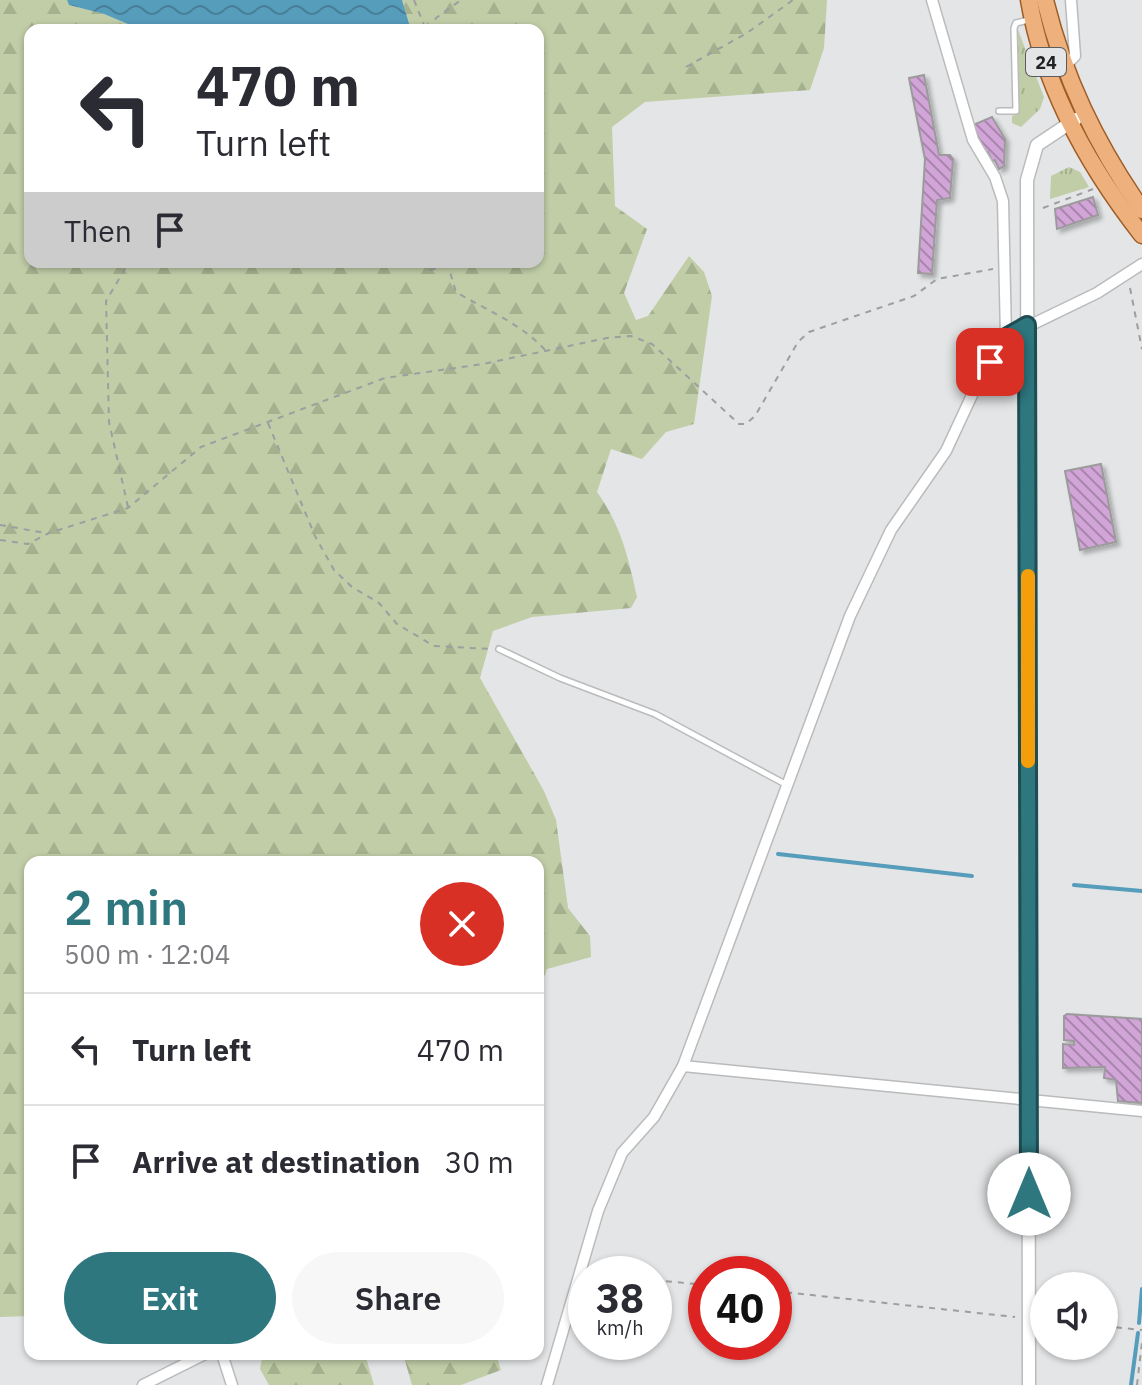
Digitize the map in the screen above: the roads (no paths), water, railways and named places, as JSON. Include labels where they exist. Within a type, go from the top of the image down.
[{"type":"main road","name":"24","points":[[1029,0],[1033,18],[1099,177],[1142,235]]},
{"type":"main road","name":"24","points":[[1045,0],[1076,118],[1142,210]]},
{"type":"street","points":[[932,0],[973,140],[995,177],[1003,201],[1006,337]]},
{"type":"street","points":[[1064,67],[1075,56],[1071,0]]},
{"type":"street","points":[[1029,1385],[1027,325],[1030,162],[1037,145],[1076,118]]},
{"type":"street","points":[[547,1385],[598,1211],[622,1153],[654,1117],[683,1066],[860,591],[891,530],[946,451],[979,380],[1006,337],[1097,293],[1142,264]]},
{"type":"street","points":[[683,1066],[1142,1111]]},
{"type":"street","points":[[143,1385],[193,1360]]},
{"type":"street","points":[[224,1360],[232,1385]]},
{"type":"lane","points":[[999,111],[1016,111],[1014,28],[1016,23],[1033,18]]},
{"type":"lane","points":[[499,649],[560,678],[655,714],[789,786]]},
{"type":"water","points":[[67,0],[402,0],[409,24],[128,24],[69,5]]},
{"type":"waterway","points":[[778,854],[972,876]]},
{"type":"waterway","points":[[1074,885],[1142,891]]},
{"type":"waterway","points":[[1139,1323],[1142,1289]]},
{"type":"waterway","points":[[1131,1385],[1138,1333]]}]
